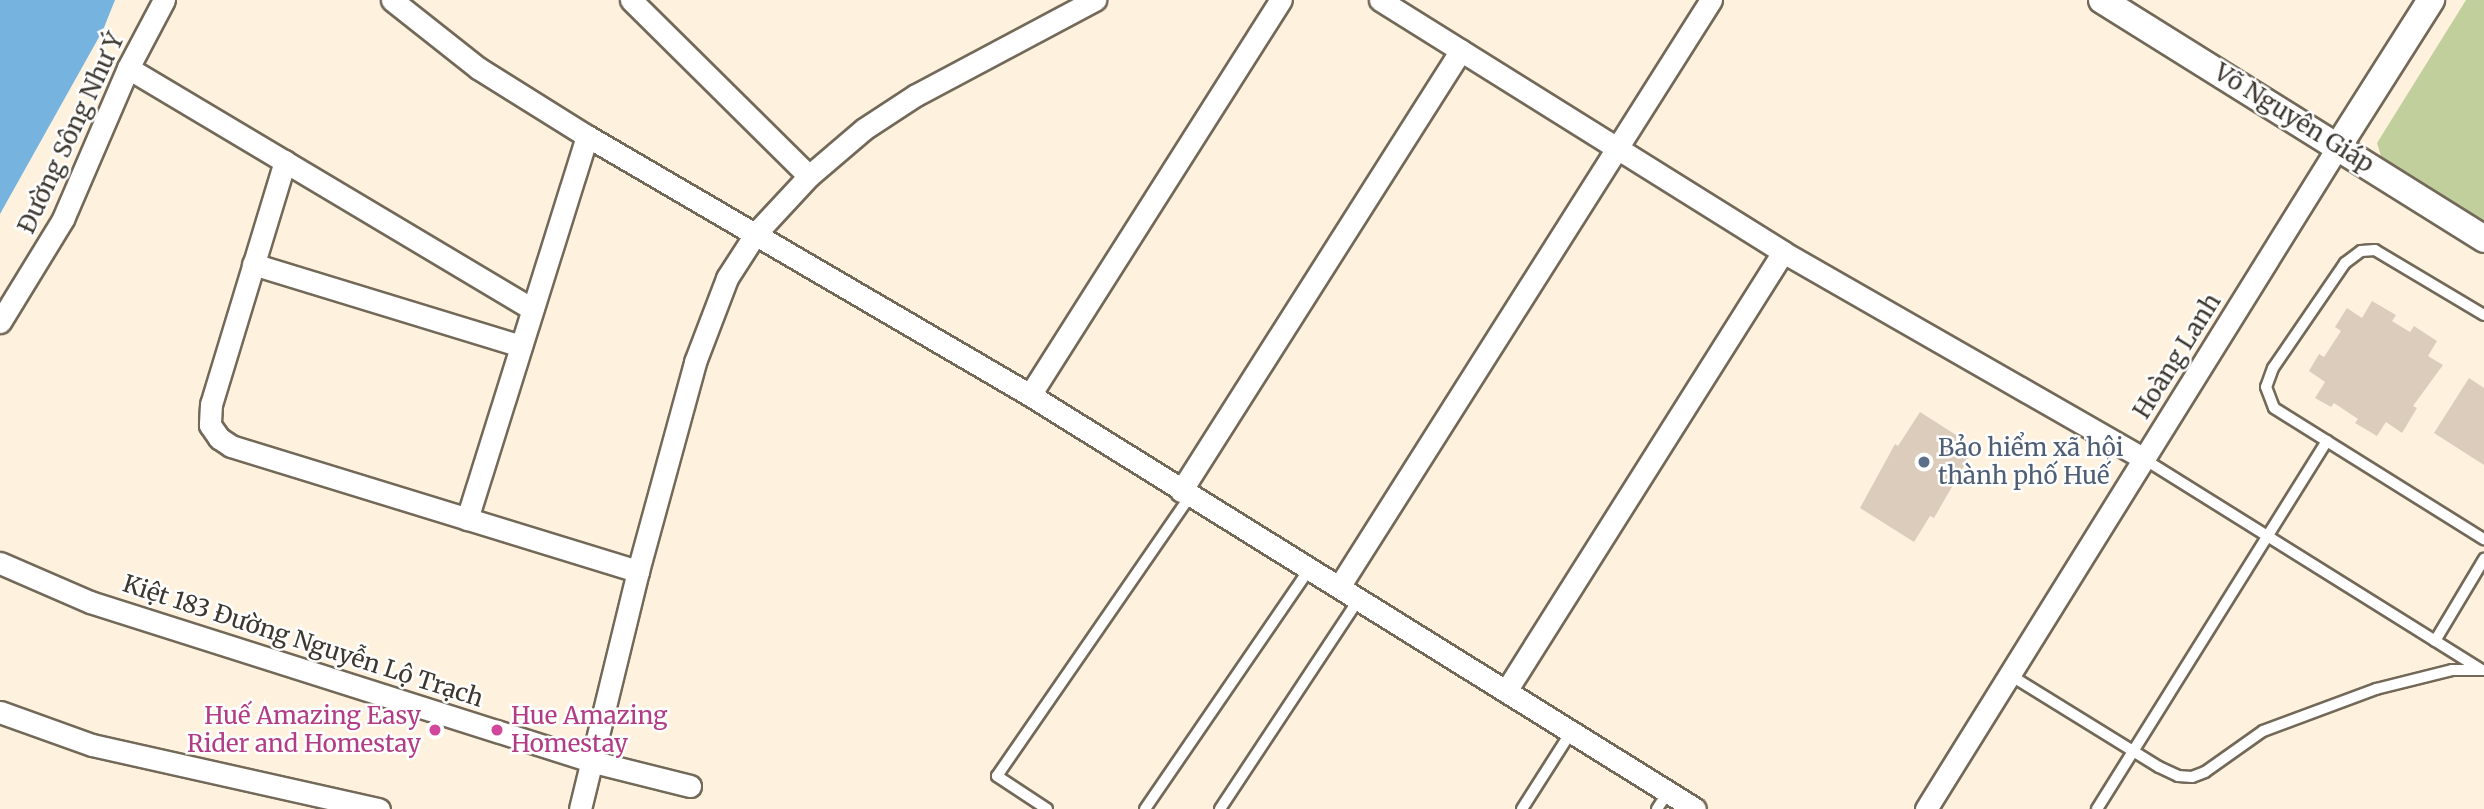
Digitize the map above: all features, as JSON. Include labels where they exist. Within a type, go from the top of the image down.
[{"type":"street","name":"Đường Sông Như Ý","points":[[0,322],[63,219],[128,68],[164,0]]},
{"type":"street","points":[[392,0],[478,68],[587,136],[1030,395],[1571,732],[1663,800],[1695,809]]},
{"type":"street","points":[[631,0],[809,176]]},
{"type":"street","points":[[580,809],[594,762],[638,571],[695,362],[727,278],[756,233],[809,176],[864,128],[916,95],[1094,0]]},
{"type":"street","points":[[1030,395],[1281,0]]},
{"type":"street","points":[[1380,0],[1783,251],[2144,459]]},
{"type":"street","points":[[1339,587],[1712,0]]},
{"type":"street","name":"Võ Nguyên Giáp","points":[[2102,0],[2339,145],[2484,239]]},
{"type":"street","points":[[2339,145],[2431,0]]},
{"type":"street","points":[[1185,494],[1461,50]]},
{"type":"street","points":[[128,68],[533,309]]},
{"type":"street","points":[[467,519],[587,136]]},
{"type":"street","name":"Hoàng Lanh","points":[[1926,809],[2339,145]]},
{"type":"street","points":[[285,161],[211,404],[210,425],[219,438],[231,446],[638,571]]},
{"type":"street","points":[[1506,691],[1783,251]]},
{"type":"street","points":[[253,264],[522,345]]},
{"type":"street","name":"Kiệt 183 Đường Nguyễn Lộ Trạch","points":[[0,563],[90,602],[594,762],[690,786]]},
{"type":"street","points":[[0,712],[92,745],[379,809]]},
{"type":"lane","points":[[2484,315],[2375,250],[2361,251],[2346,263],[2273,368],[2266,387],[2274,408],[2484,539]]},
{"type":"lane","points":[[2097,809],[2327,440]]},
{"type":"lane","points":[[2144,459],[2483,670]]},
{"type":"lane","points":[[1047,809],[997,776],[1185,494]]},
{"type":"lane","points":[[2435,641],[2484,559]]},
{"type":"lane","points":[[1145,809],[1310,568]]},
{"type":"lane","points":[[1220,809],[1359,599]]},
{"type":"lane","points":[[2010,675],[2133,751],[2178,776],[2192,777],[2205,772],[2263,731],[2364,694],[2452,670],[2483,670]]},
{"type":"lane","points":[[1522,809],[1571,732]]},
{"type":"green space","points":[[2466,0],[2484,0],[2484,225],[2383,163],[2377,143]]},
{"type":"water","points":[[0,0],[115,0],[103,30],[0,214]]},
{"type":"building","points":[[2372,301],[2396,315],[2392,321],[2410,332],[2414,326],[2437,341],[2428,356],[2443,365],[2413,406],[2417,408],[2402,433],[2386,422],[2377,436],[2355,423],[2358,419],[2334,403],[2331,407],[2315,398],[2325,382],[2309,371],[2319,354],[2324,357],[2341,331],[2335,327],[2347,308],[2362,318]]},
{"type":"building","points":[[2469,378],[2484,388],[2484,465],[2434,433]]},
{"type":"building","name":"Bảo hiểm xã hội thành phố Huế","points":[[1920,412],[1975,447],[1934,518],[1930,516],[1914,542],[1860,508],[1895,444],[1898,446]]},
{"type":"place","name":"Bảo hiểm xã hội thành phố Huế","points":[[1924,462]]},
{"type":"place","name":"Huế Amazing Easy Rider and Homestay","points":[[435,730]]},
{"type":"place","name":"Hue Amazing Homestay","points":[[497,730]]}]
